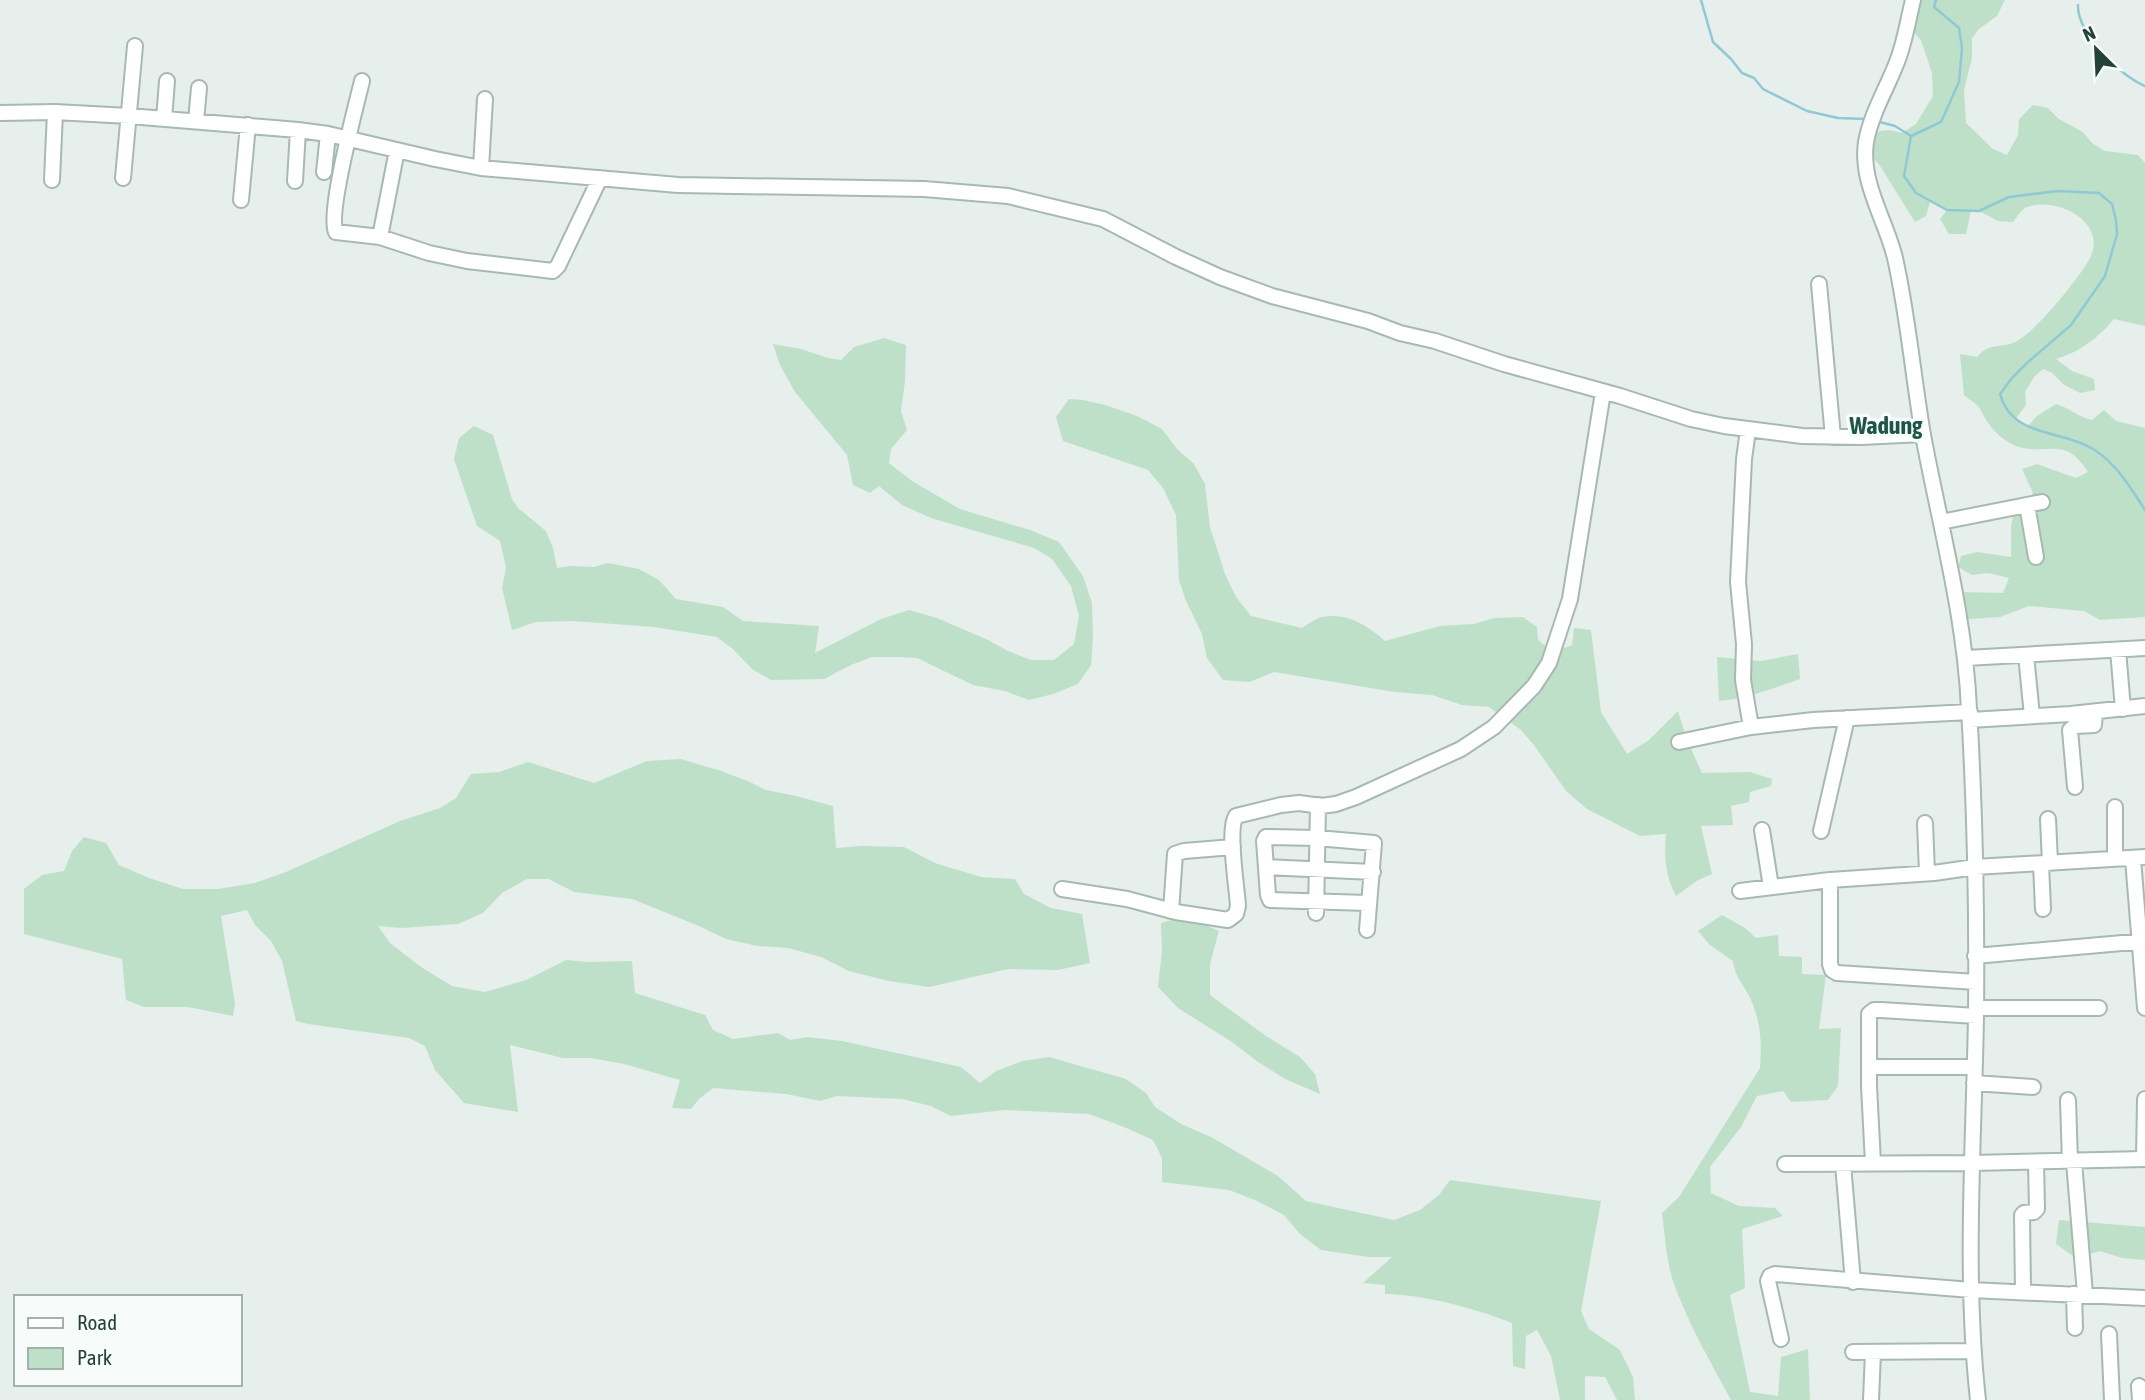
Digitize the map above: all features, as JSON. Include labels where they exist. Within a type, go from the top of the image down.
[{"type":"street","points":[[1913,0],[1899,57],[1866,142],[1868,179],[1895,256],[1923,434],[1966,658],[1975,867],[1972,1351],[1978,1400]]},
{"type":"street","points":[[123,178],[135,46]]},
{"type":"street","points":[[164,119],[167,81]]},
{"type":"street","points":[[362,81],[347,139],[335,212],[336,232],[380,237],[429,253],[467,261],[553,271],[558,266],[600,178]]},
{"type":"street","points":[[197,121],[199,88]]},
{"type":"street","points":[[481,168],[485,99]]},
{"type":"street","points":[[0,113],[55,112],[129,116],[298,130],[328,134],[481,168],[678,185],[935,190],[1008,196],[1103,219],[1176,257],[1272,296],[1368,321],[1400,333],[1435,341],[1691,419],[1769,433],[1833,437],[1923,434]]},
{"type":"street","points":[[52,180],[55,112]]},
{"type":"street","points":[[241,200],[248,125]]},
{"type":"street","points":[[295,181],[298,130]]},
{"type":"street","points":[[324,172],[328,134]]},
{"type":"street","points":[[380,237],[397,150]]},
{"type":"street","points":[[1819,284],[1833,437]]},
{"type":"street","points":[[1062,889],[1127,899],[1171,911],[1233,918],[1238,906],[1233,847],[1233,823],[1236,816],[1281,805],[1336,804],[1461,749],[1494,727],[1534,686],[1549,663],[1570,600],[1603,392]]},
{"type":"street","points":[[1748,429],[1738,582],[1744,643],[1743,680],[1751,727]]},
{"type":"street","points":[[1941,522],[2034,503],[2036,557]]},
{"type":"street","points":[[1966,658],[2145,648]]},
{"type":"street","points":[[2118,650],[2123,709]]},
{"type":"street","points":[[2026,655],[2032,716]]},
{"type":"street","points":[[1679,742],[1751,727],[1847,718],[2032,716],[2145,706]]},
{"type":"street","points":[[2075,786],[2070,730],[2075,726],[2094,724],[2095,712]]},
{"type":"street","points":[[1821,831],[1847,718]]},
{"type":"street","points":[[1316,906],[1318,805]]},
{"type":"street","points":[[2115,807],[2115,859]]},
{"type":"street","points":[[2043,909],[2048,819]]},
{"type":"street","points":[[1925,822],[1927,873]]},
{"type":"street","points":[[1762,830],[1771,887]]},
{"type":"street","points":[[1367,930],[1374,843],[1266,837],[1264,841],[1270,900],[1316,906],[1368,903]]},
{"type":"street","points":[[1171,911],[1175,854],[1233,847]]},
{"type":"street","points":[[1740,891],[1975,867],[2139,858],[2145,1008]]},
{"type":"street","points":[[1266,867],[1373,872]]},
{"type":"street","points":[[1830,880],[1832,970],[1837,973],[1976,982]]},
{"type":"street","points":[[1975,957],[2142,942]]},
{"type":"street","points":[[1873,1163],[1868,1021],[1869,1014],[1874,1010],[1976,1012],[2099,1008]]},
{"type":"street","points":[[1870,1067],[1974,1067]]},
{"type":"street","points":[[1974,1083],[2033,1087]]},
{"type":"street","points":[[2068,1100],[2079,1294],[2075,1328]]},
{"type":"street","points":[[1785,1164],[2145,1159],[2145,1100]]},
{"type":"street","points":[[2023,1291],[2022,1215],[2037,1209],[2036,1161]]},
{"type":"street","points":[[1843,1164],[1853,1282]]},
{"type":"street","points":[[1781,1339],[1771,1303],[1768,1281],[1770,1276],[1789,1274],[1853,1282],[2145,1298]]},
{"type":"street","points":[[2109,1334],[2112,1400]]},
{"type":"street","points":[[1853,1352],[1972,1351]]},
{"type":"street","points":[[1871,1400],[1873,1352]]},
{"type":"green space","points":[[1905,0],[2005,0],[1997,16],[1979,29],[1972,38],[1972,58],[1964,90],[1966,123],[1993,149],[2007,155],[2018,135],[2019,119],[2033,105],[2048,108],[2059,119],[2083,132],[2092,143],[2105,151],[2138,155],[2145,163],[2145,326],[2114,319],[2088,344],[2056,359],[2072,371],[2094,379],[2095,390],[2080,393],[2043,369],[2034,377],[2025,392],[2026,405],[2015,420],[2028,426],[2037,416],[2056,404],[2092,420],[2104,410],[2116,421],[2145,428],[2145,617],[2100,620],[2084,611],[2029,606],[2000,617],[1951,618],[1950,606],[1960,592],[2003,593],[2009,578],[1988,573],[1972,575],[1958,567],[1961,556],[1977,552],[2011,557],[2014,512],[2025,506],[2033,493],[2022,469],[2037,464],[2076,478],[2088,472],[2080,461],[2064,450],[2019,447],[1999,435],[1987,422],[1979,407],[1964,395],[1960,354],[1977,357],[1986,349],[2009,344],[2023,337],[2077,278],[2090,258],[2094,245],[2092,233],[2086,223],[2065,209],[2052,205],[2027,207],[2013,222],[1998,221],[1979,211],[1971,211],[1966,234],[1949,234],[1940,219],[1947,210],[1930,202],[1926,216],[1915,222],[1880,166],[1868,152],[1879,131],[1902,133],[1916,124],[1933,96],[1932,73],[1921,40],[1905,23]]},
{"type":"green space","points":[[884,338],[906,345],[901,411],[907,430],[891,449],[889,463],[912,481],[960,509],[1030,530],[1059,542],[1083,576],[1092,603],[1093,637],[1091,665],[1078,684],[1029,700],[1005,691],[973,685],[917,658],[899,657],[872,657],[824,679],[771,680],[752,669],[717,637],[654,627],[573,621],[536,622],[512,630],[502,588],[506,567],[500,541],[477,526],[454,459],[459,438],[474,426],[493,435],[512,499],[518,508],[546,531],[557,568],[594,567],[608,563],[639,569],[659,580],[676,599],[723,607],[743,621],[819,626],[815,653],[881,619],[909,610],[937,618],[1031,660],[1054,660],[1074,644],[1079,616],[1071,586],[1052,559],[1034,548],[931,518],[902,505],[879,486],[870,493],[853,485],[847,455],[795,392],[780,365],[773,344],[841,360],[854,347]]},
{"type":"green space","points":[[1069,399],[1105,405],[1137,416],[1162,429],[1177,449],[1194,464],[1205,484],[1210,527],[1225,574],[1236,597],[1251,616],[1302,628],[1320,618],[1349,618],[1372,630],[1385,641],[1440,626],[1474,624],[1494,618],[1523,617],[1537,627],[1538,640],[1553,652],[1572,645],[1574,628],[1591,630],[1601,712],[1627,754],[1649,740],[1678,711],[1702,773],[1750,772],[1772,779],[1771,786],[1750,792],[1749,802],[1731,806],[1733,825],[1701,826],[1712,874],[1698,880],[1676,896],[1666,866],[1666,834],[1640,836],[1587,809],[1566,791],[1521,730],[1489,707],[1462,705],[1432,695],[1395,692],[1274,672],[1250,682],[1223,680],[1207,658],[1202,634],[1179,580],[1176,515],[1163,488],[1148,470],[1063,441],[1056,417]]},
{"type":"green space","points":[[1798,654],[1800,679],[1751,696],[1719,701],[1717,657],[1761,661]]},
{"type":"green space","points":[[681,759],[721,771],[766,790],[833,806],[836,848],[904,847],[935,863],[981,877],[1015,879],[1024,894],[1051,908],[1082,914],[1090,963],[1058,970],[1008,969],[929,987],[889,981],[849,971],[821,957],[788,948],[757,946],[726,939],[632,899],[574,892],[549,879],[527,879],[502,893],[483,913],[458,924],[402,928],[378,926],[390,943],[452,986],[485,992],[526,980],[566,960],[632,961],[635,993],[705,1015],[713,1030],[733,1039],[778,1033],[790,1040],[807,1037],[842,1041],[961,1067],[980,1083],[996,1071],[1023,1061],[1049,1057],[1126,1079],[1146,1093],[1155,1107],[1181,1124],[1211,1137],[1278,1176],[1306,1201],[1394,1220],[1420,1210],[1439,1195],[1450,1180],[1601,1201],[1581,1311],[1589,1329],[1620,1350],[1633,1377],[1635,1400],[1617,1400],[1605,1377],[1585,1376],[1585,1400],[1560,1400],[1551,1356],[1537,1330],[1526,1336],[1525,1369],[1513,1366],[1512,1323],[1450,1303],[1385,1294],[1385,1285],[1363,1283],[1392,1257],[1369,1257],[1321,1250],[1300,1234],[1284,1215],[1255,1200],[1229,1190],[1162,1182],[1162,1158],[1153,1140],[1089,1114],[1005,1110],[951,1116],[931,1106],[902,1099],[837,1096],[820,1101],[786,1094],[713,1088],[691,1109],[672,1108],[680,1080],[624,1064],[591,1058],[563,1058],[510,1045],[518,1112],[464,1103],[435,1070],[425,1046],[409,1038],[296,1021],[282,961],[271,941],[255,925],[247,910],[221,916],[235,1004],[233,1016],[188,1007],[144,1007],[126,1000],[122,959],[24,934],[24,889],[42,875],[64,871],[72,851],[84,837],[106,843],[119,865],[149,878],[183,889],[218,889],[255,883],[286,872],[400,821],[440,808],[456,798],[471,774],[499,772],[528,762],[594,783],[647,761]]},
{"type":"green space","points":[[1722,915],[1745,928],[1756,938],[1778,935],[1779,956],[1802,957],[1802,974],[1826,975],[1819,1029],[1841,1028],[1838,1086],[1828,1100],[1791,1102],[1783,1091],[1757,1096],[1741,1127],[1710,1167],[1711,1193],[1739,1206],[1775,1208],[1783,1216],[1742,1229],[1745,1288],[1730,1295],[1750,1392],[1778,1396],[1781,1357],[1808,1349],[1810,1400],[1731,1400],[1684,1309],[1668,1262],[1662,1213],[1679,1197],[1760,1068],[1760,1032],[1749,996],[1733,961],[1710,945],[1698,931]]},
{"type":"green space","points":[[1186,916],[1219,931],[1210,964],[1210,995],[1300,1057],[1315,1074],[1320,1094],[1285,1079],[1258,1062],[1178,1008],[1158,987],[1162,951],[1161,923]]},
{"type":"green space","points":[[2059,1220],[2145,1227],[2145,1260],[2122,1258],[2100,1251],[2076,1258],[2056,1244]]},
{"type":"waterway","points":[[1701,0],[1713,42],[1742,73],[1754,78],[1763,89],[1807,111],[1838,118],[1866,119]]},
{"type":"waterway","points":[[1911,136],[1941,122],[1959,82],[1962,48],[1959,28],[1934,7],[1936,0]]},
{"type":"waterway","points":[[2078,5],[2080,16],[2092,40],[2124,73],[2145,86]]},
{"type":"waterway","points":[[1876,121],[1895,126],[1911,136]]},
{"type":"waterway","points":[[1911,136],[1904,176],[1916,193],[1947,210],[1979,211],[2009,197],[2057,191],[2099,193],[2112,204],[2117,234],[2105,276],[2071,325],[2028,362],[2000,394],[2006,408],[2026,425],[2080,443],[2109,461],[2145,510]]},
{"type":"district","name":"Wadung","points":[[1886,425]]}]
